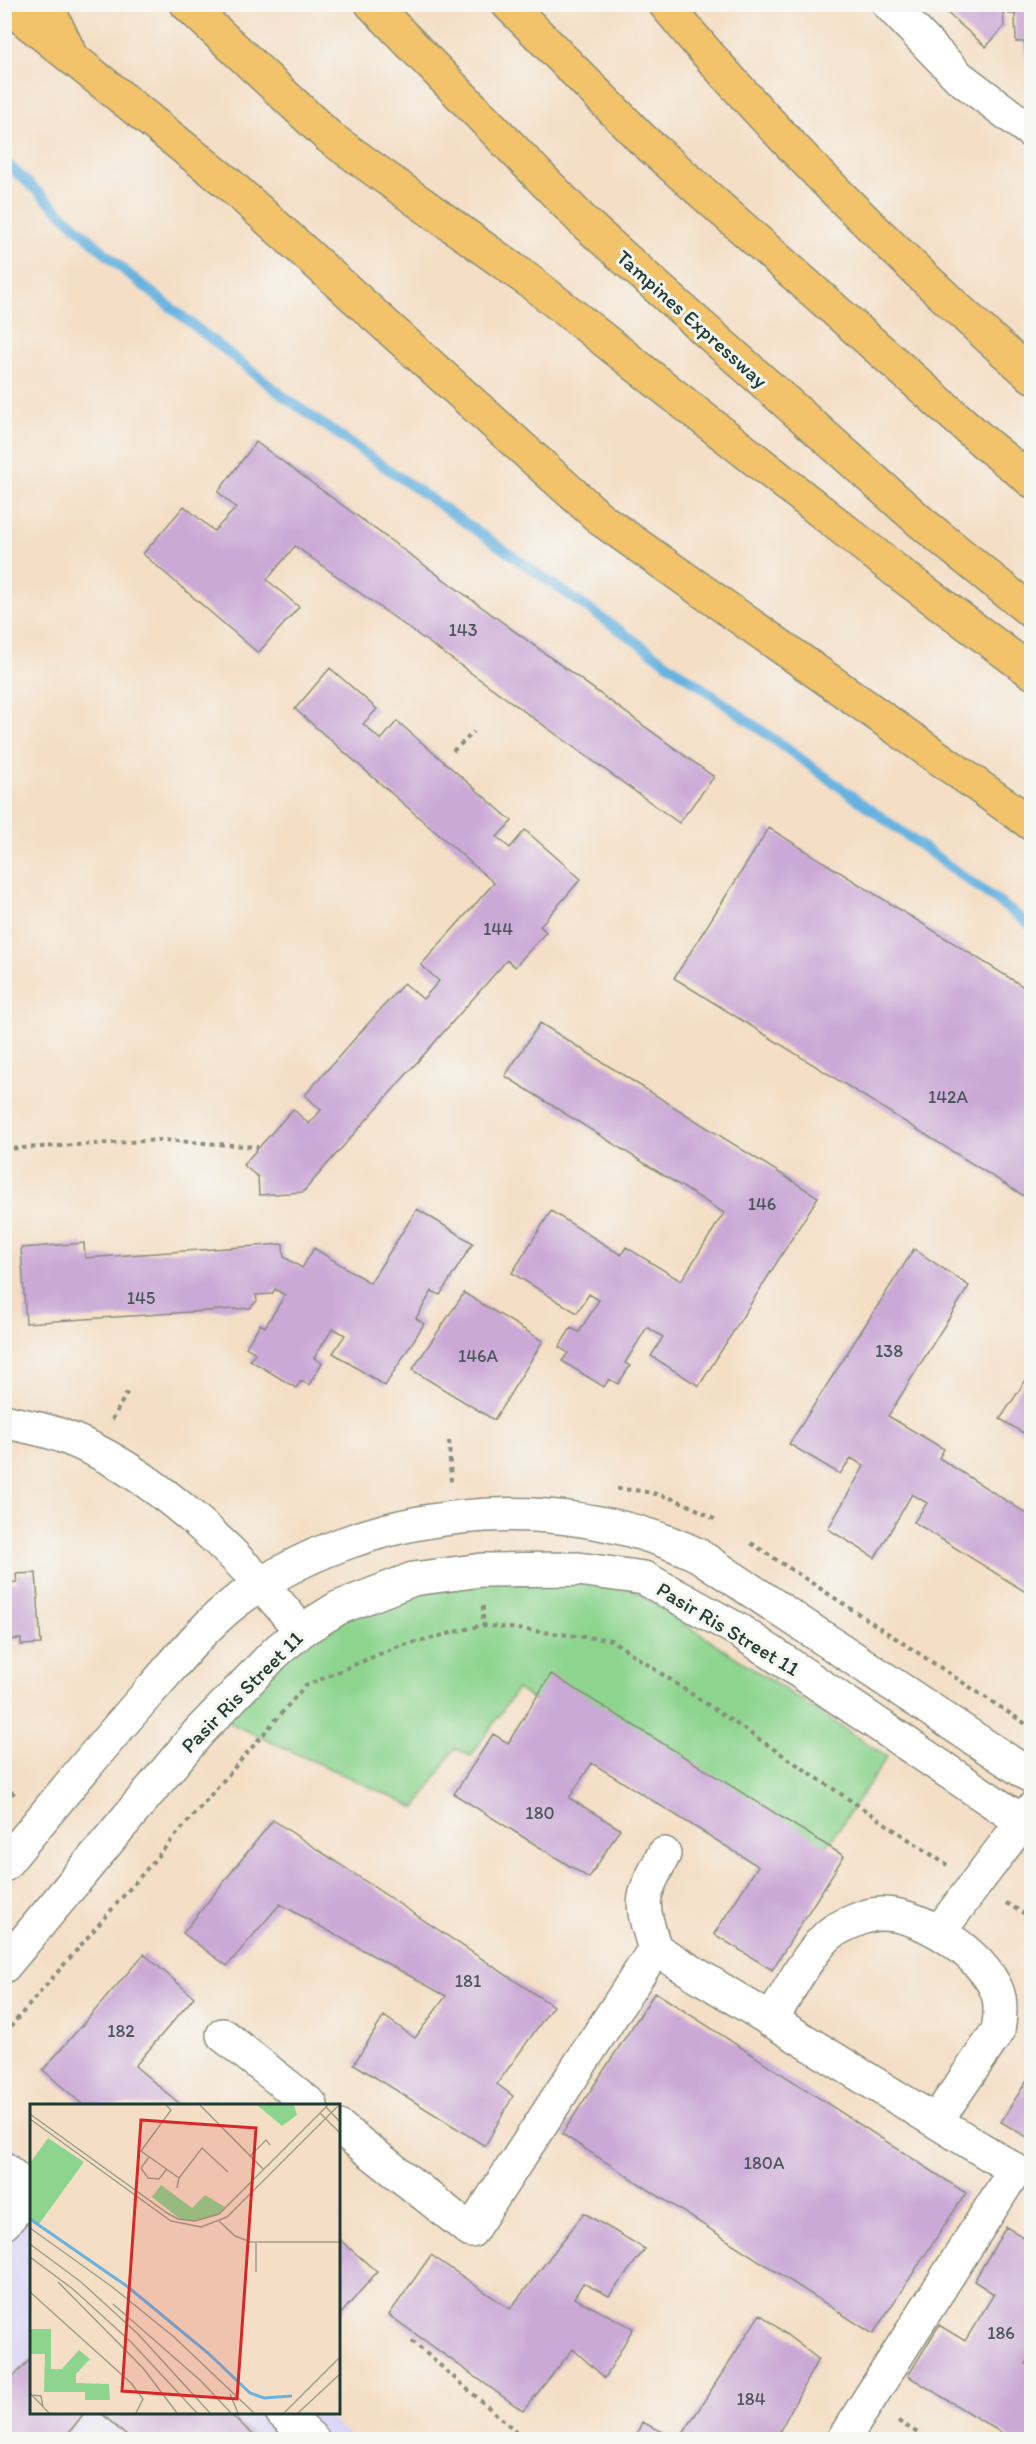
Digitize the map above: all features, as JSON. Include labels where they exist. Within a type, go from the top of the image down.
[{"type":"highway","points":[[5,4],[228,184],[602,520],[1032,824]]},
{"type":"highway","points":[[46,4],[73,60]]},
{"type":"highway","points":[[187,4],[329,137],[532,282],[895,570],[1032,672]]},
{"type":"highway","name":"Tampines Expressway","points":[[372,4],[585,223],[922,523],[1032,612]]},
{"type":"highway","points":[[508,4],[642,139],[986,444],[1032,481]]},
{"type":"highway","points":[[665,4],[715,64],[863,217],[1032,376]]},
{"type":"street","points":[[889,4],[959,77],[1032,132]]},
{"type":"street","points":[[4,1421],[62,1436],[115,1461],[203,1528],[263,1583],[301,1631]]},
{"type":"street","name":"Pasir Ris Street 11","points":[[4,1865],[91,1759],[206,1628],[234,1603],[263,1583],[322,1553],[378,1532],[428,1519],[482,1515],[560,1516],[662,1538],[698,1555],[1032,1777]]},
{"type":"street","name":"Pasir Ris Street 11","points":[[4,1966],[198,1732],[276,1652],[301,1631],[338,1608],[413,1579],[482,1570],[530,1569],[578,1569],[644,1578],[738,1630],[1028,1819]]},
{"type":"street","points":[[939,1932],[974,1883],[1028,1819]]},
{"type":"street","points":[[664,1854],[643,1895],[643,1908],[655,1949],[1016,2170],[843,2439]]},
{"type":"street","points":[[771,2021],[811,1955],[835,1929],[879,1913],[906,1916],[939,1932],[974,1959],[988,1975],[998,1992],[1000,2018],[998,2031],[936,2121]]},
{"type":"street","points":[[340,2128],[471,2231],[655,1949]]},
{"type":"street","points":[[223,2036],[310,2104]]},
{"type":"street","points":[[4,2169],[30,2191]]},
{"type":"street","points":[[4,2223],[30,2193]]},
{"type":"street","points":[[284,2414],[313,2439]]},
{"type":"path","points":[[453,751],[474,732]]},
{"type":"path","points":[[4,1149],[163,1140],[258,1148]]},
{"type":"path","points":[[111,1422],[129,1389]]},
{"type":"path","points":[[448,1441],[452,1489]]},
{"type":"path","points":[[4,2034],[305,1686],[396,1647],[483,1625],[611,1640],[792,1758],[974,1883],[1032,1918]]},
{"type":"path","points":[[412,2340],[526,2439]]},
{"type":"path","points":[[893,2418],[921,2435]]},
{"type":"shaded area","points":[[4,2139],[30,2161],[30,2414],[324,2414],[354,2439],[5,2439]]},
{"type":"green space","points":[[483,1573],[626,1585],[887,1757],[809,1873],[517,1689],[471,1756],[455,1748],[416,1808],[221,1719],[303,1630]]},
{"type":"building","points":[[937,4],[1032,4],[1032,61],[1026,61],[1025,42],[1016,42],[1015,14],[1009,14],[1009,8],[1003,9],[1004,27],[986,47]]},
{"type":"building","points":[[256,442],[714,777],[679,823],[295,546],[267,580],[299,607],[258,653],[143,554],[184,506],[214,531],[236,508],[218,492]]},
{"type":"building","points":[[330,668],[377,709],[363,724],[381,740],[397,721],[512,821],[497,837],[510,848],[525,830],[581,879],[540,926],[546,932],[515,967],[507,960],[303,1192],[259,1195],[258,1177],[243,1165],[293,1109],[309,1124],[321,1110],[305,1095],[404,983],[423,999],[439,981],[421,965],[494,883],[295,709]]},
{"type":"building","points":[[769,828],[1032,992],[1032,1201],[674,978]]},
{"type":"building","points":[[540,1023],[818,1197],[699,1386],[651,1356],[663,1337],[647,1327],[625,1363],[630,1366],[618,1384],[609,1379],[604,1387],[562,1361],[568,1353],[559,1347],[571,1328],[579,1332],[599,1300],[589,1294],[577,1313],[512,1273],[551,1211],[621,1255],[626,1247],[681,1281],[724,1213],[505,1076]]},
{"type":"building","points":[[417,1209],[473,1243],[440,1295],[432,1291],[416,1318],[424,1324],[385,1386],[333,1353],[345,1335],[333,1328],[314,1358],[322,1363],[309,1385],[301,1381],[296,1388],[250,1360],[255,1353],[246,1347],[260,1324],[265,1327],[285,1295],[275,1289],[272,1294],[256,1295],[257,1301],[250,1308],[26,1323],[21,1248],[84,1243],[85,1258],[283,1244],[284,1257],[302,1268],[314,1248],[370,1283]]},
{"type":"building","points":[[914,1249],[969,1286],[888,1416],[944,1449],[939,1458],[1032,1517],[1032,1596],[914,1522],[927,1503],[912,1494],[875,1558],[828,1529],[864,1466],[851,1458],[840,1474],[789,1444]]},
{"type":"building","points":[[464,1293],[543,1341],[494,1420],[412,1370]]},
{"type":"building","points":[[1032,1371],[1032,1438],[1000,1419]]},
{"type":"building","points":[[36,1573],[41,1644],[21,1645],[21,1639],[4,1640],[4,1583],[17,1582],[16,1574]]},
{"type":"building","points":[[551,1674],[844,1856],[772,1970],[714,1934],[758,1866],[592,1763],[569,1798],[620,1829],[589,1878],[454,1794],[493,1734],[508,1743]]},
{"type":"building","points":[[273,1820],[553,2006],[497,2084],[513,2096],[485,2146],[354,2064],[384,2016],[415,2038],[446,1996],[280,1904],[227,1966],[183,1933]]},
{"type":"building","points":[[144,1954],[194,1997],[135,2066],[180,2104],[82,2104],[43,2070]]},
{"type":"building","points":[[655,1992],[966,2193],[873,2334],[562,2134]]},
{"type":"building","points":[[1032,2072],[1032,2140],[1001,2122]]},
{"type":"building","points":[[584,2213],[645,2249],[609,2296],[583,2283],[574,2298],[633,2328],[605,2378],[573,2349],[523,2411],[389,2315],[431,2255],[510,2309]]},
{"type":"building","points":[[1006,2227],[1032,2242],[1032,2355],[1026,2364],[1032,2368],[1032,2440],[1013,2440],[908,2376],[939,2325],[965,2341],[994,2294],[974,2281]]},
{"type":"building","points":[[340,2240],[377,2272],[340,2315]]},
{"type":"building","points":[[760,2314],[818,2359],[775,2440],[679,2440]]},
{"type":"building","points":[[30,2359],[30,2414],[83,2414],[63,2440],[4,2440],[4,2387]]},
{"type":"building","points":[[102,2414],[230,2414],[259,2440],[131,2440]]},
{"type":"building","points":[[642,2422],[679,2440],[634,2440]]},
{"type":"waterway","points":[[4,161],[126,272],[287,399],[707,691],[1032,926]]}]
